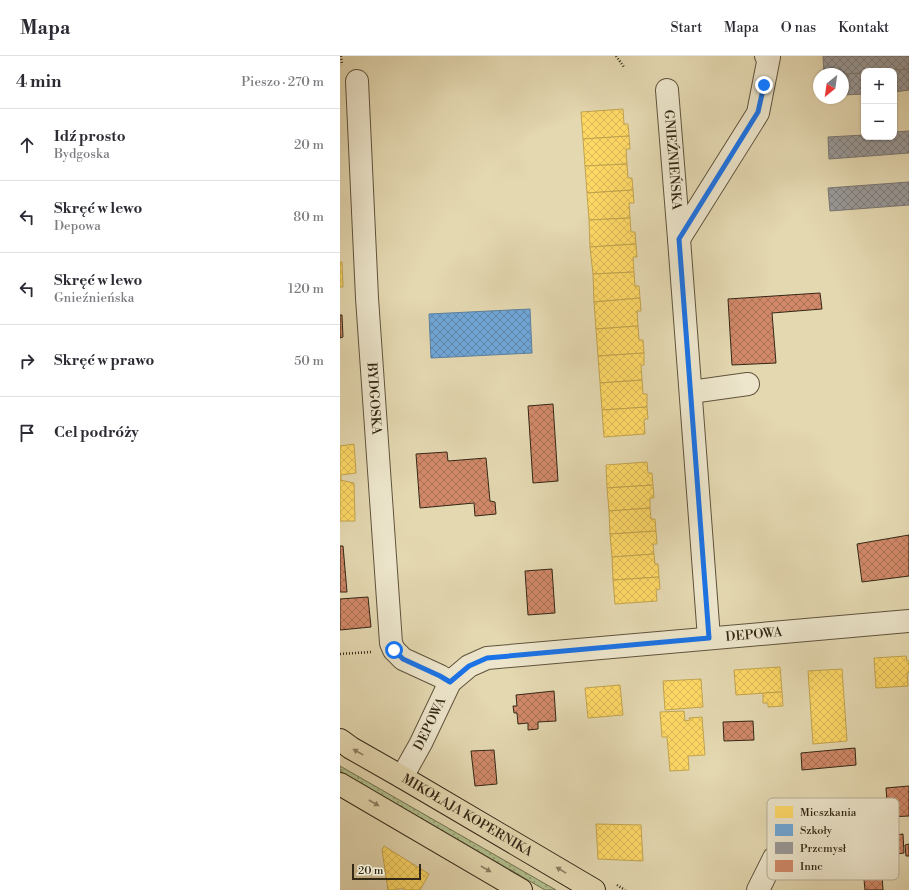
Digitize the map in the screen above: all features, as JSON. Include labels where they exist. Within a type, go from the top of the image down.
[{"type":"main road","name":"MIKOŁAJA KOPERNIKA","points":[[340,740],[351,748],[594,890]]},
{"type":"main road","points":[[340,784],[522,890]]},
{"type":"street","points":[[679,239],[758,112],[769,57],[766,56]]},
{"type":"street","name":"BYDGOSKA","points":[[357,81],[367,306],[391,643],[394,650]]},
{"type":"street","name":"GNIEŹNIEŃSKA","points":[[667,90],[709,638]]},
{"type":"street","points":[[691,392],[748,384]]},
{"type":"street","name":"DEPOWA","points":[[402,777],[421,743],[450,682],[469,666],[487,658],[909,621]]},
{"type":"street","points":[[394,650],[403,659],[450,682]]},
{"type":"street","points":[[758,890],[767,872]]},
{"type":"path","points":[[616,56],[624,68]]},
{"type":"path","points":[[340,654],[394,650]]},
{"type":"green space","points":[[340,766],[556,890],[545,890],[340,771]]},
{"type":"building: Mieszkania","points":[[623,109],[624,124],[628,124],[629,136],[583,139],[581,112]]},
{"type":"building: Mieszkania","points":[[629,136],[630,149],[626,149],[627,164],[585,166],[583,139]]},
{"type":"building: Mieszkania","points":[[627,164],[628,178],[632,178],[633,190],[587,193],[585,166]]},
{"type":"building: Mieszkania","points":[[633,190],[634,203],[629,203],[630,218],[589,220],[587,193]]},
{"type":"building: Mieszkania","points":[[630,218],[631,232],[635,232],[636,244],[590,247],[589,220]]},
{"type":"building: Mieszkania","points":[[636,244],[637,257],[633,257],[634,272],[593,274],[590,247]]},
{"type":"building: Mieszkania","points":[[340,262],[342,262],[343,287],[340,287]]},
{"type":"building: Mieszkania","points":[[634,272],[635,286],[639,286],[640,298],[594,302],[593,274]]},
{"type":"building: Mieszkania","points":[[640,298],[641,311],[637,311],[638,326],[596,329],[594,302]]},
{"type":"building: Mieszkania","points":[[638,326],[639,340],[643,340],[644,353],[598,356],[596,329]]},
{"type":"building: Mieszkania","points":[[644,353],[644,365],[641,365],[642,380],[600,383],[598,356]]},
{"type":"building: Mieszkania","points":[[642,380],[643,394],[647,394],[647,407],[602,410],[600,383]]},
{"type":"building: Mieszkania","points":[[647,407],[648,419],[644,419],[645,434],[604,437],[602,410]]},
{"type":"building: Mieszkania","points":[[354,444],[356,473],[341,475],[340,480],[340,446]]},
{"type":"building: Mieszkania","points":[[647,462],[648,473],[652,473],[653,485],[607,488],[606,465]]},
{"type":"building: Mieszkania","points":[[340,480],[354,483],[355,521],[340,521]]},
{"type":"building: Mieszkania","points":[[653,485],[654,498],[650,498],[650,508],[609,511],[607,488]]},
{"type":"building: Mieszkania","points":[[650,508],[651,519],[655,519],[656,531],[610,534],[609,511]]},
{"type":"building: Mieszkania","points":[[656,531],[657,544],[653,544],[654,554],[612,557],[610,534]]},
{"type":"building: Mieszkania","points":[[654,554],[655,564],[658,564],[659,577],[613,580],[612,557]]},
{"type":"building: Mieszkania","points":[[659,577],[660,589],[656,590],[657,601],[615,604],[613,580]]},
{"type":"building: Mieszkania","points":[[906,656],[907,661],[909,661],[909,673],[907,673],[908,686],[876,688],[874,658]]},
{"type":"building: Mieszkania","points":[[780,667],[782,692],[736,695],[734,670]]},
{"type":"building: Mieszkania","points":[[842,669],[847,741],[813,744],[808,671]]},
{"type":"building: Mieszkania","points":[[701,679],[703,707],[665,710],[663,681]]},
{"type":"building: Mieszkania","points":[[620,685],[623,715],[588,718],[585,688]]},
{"type":"building: Mieszkania","points":[[782,692],[783,706],[768,707],[768,703],[763,703],[763,693]]},
{"type":"building: Mieszkania","points":[[684,711],[685,721],[690,720],[689,718],[702,717],[705,755],[688,756],[689,770],[670,771],[667,737],[662,737],[660,712]]},
{"type":"building: Mieszkania","points":[[596,824],[641,825],[643,861],[598,859]]},
{"type":"building: Mieszkania","points":[[384,846],[429,874],[420,890],[404,890],[401,888],[396,890],[388,890],[382,850]]},
{"type":"building: Szkoły","points":[[530,309],[532,353],[431,358],[429,314]]},
{"type":"building: Przemysł","points":[[823,56],[909,56],[909,69],[897,70],[897,68],[861,68],[861,73],[849,74],[849,68],[824,68]]},
{"type":"building: Przemysł","points":[[909,69],[909,90],[897,92],[897,70]]},
{"type":"building: Przemysł","points":[[861,73],[861,94],[849,95],[849,74]]},
{"type":"building: Przemysł","points":[[909,131],[909,153],[829,159],[828,137],[861,135],[861,140],[897,140],[897,132]]},
{"type":"building: Przemysł","points":[[909,182],[909,205],[830,211],[828,188]]},
{"type":"building: Inne","points":[[820,293],[822,309],[772,313],[776,363],[732,365],[728,299]]},
{"type":"building: Inne","points":[[340,315],[342,315],[343,337],[340,338]]},
{"type":"building: Inne","points":[[553,404],[558,481],[533,483],[528,406]]},
{"type":"building: Inne","points":[[447,452],[448,461],[486,458],[490,501],[495,502],[496,514],[475,516],[474,503],[420,508],[416,454]]},
{"type":"building: Inne","points":[[909,535],[909,576],[862,582],[857,544]]},
{"type":"building: Inne","points":[[340,546],[343,546],[347,592],[340,592]]},
{"type":"building: Inne","points":[[552,569],[555,613],[528,615],[525,571]]},
{"type":"building: Inne","points":[[368,597],[371,627],[340,630],[340,599]]},
{"type":"building: Inne","points":[[554,691],[556,721],[538,722],[538,729],[528,730],[528,723],[518,724],[517,713],[514,713],[513,706],[517,706],[516,695]]},
{"type":"building: Inne","points":[[753,721],[754,740],[724,741],[723,722]]},
{"type":"building: Inne","points":[[855,748],[856,765],[802,770],[801,753]]},
{"type":"building: Inne","points":[[494,750],[497,784],[475,786],[471,751]]},
{"type":"building: Inne","points":[[909,786],[909,816],[899,816],[899,798],[887,798],[886,788]]},
{"type":"building: Inne","points":[[899,834],[903,834],[904,853],[899,854]]},
{"type":"building: Inne","points":[[909,844],[909,856],[906,856],[905,845]]},
{"type":"building: Inne","points":[[864,880],[882,880],[883,890],[865,890]]},
{"type":"route","points":[[394,650],[403,659],[450,682],[469,666],[487,658],[709,638],[679,239],[758,112],[764,85]]}]
